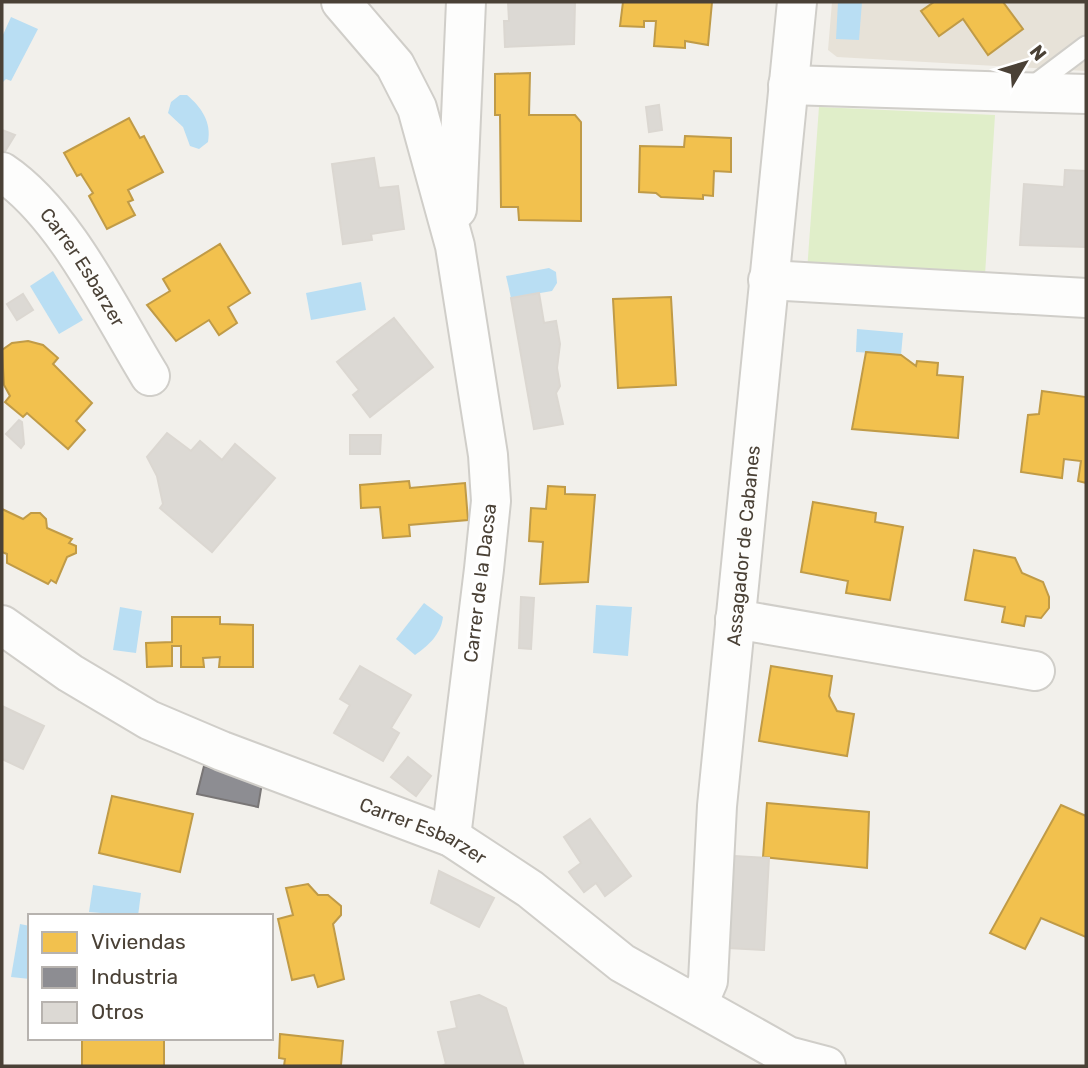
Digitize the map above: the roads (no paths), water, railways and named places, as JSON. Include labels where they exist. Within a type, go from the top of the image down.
[{"type":"street","name":"Carrer de la Dacsa","points":[[341,2],[381,46],[409,90],[425,135],[455,246],[488,455],[491,501],[451,837]]},
{"type":"street","name":"Carrer de la Dacsa","points":[[455,246],[466,2]]},
{"type":"street","name":"Assagador de Cabanes","points":[[698,1004],[708,981],[718,806],[735,618],[797,2]]},
{"type":"street","points":[[788,85],[1028,90],[1086,94]]},
{"type":"street","name":"Carrer Esbarzer","points":[[2,172],[37,200],[62,230],[150,376]]},
{"type":"street","points":[[768,280],[1086,298]]},
{"type":"street","points":[[735,618],[1035,671]]},
{"type":"street","name":"Carrer Esbarzer","points":[[2,625],[70,673],[149,720],[222,751],[451,837],[530,889],[622,963],[788,1056],[826,1066]]},
{"type":"lane","points":[[1028,90],[1086,46]]},
{"type":"water","points":[[838,2],[862,2],[859,40],[836,39]]},
{"type":"water","points":[[11,17],[38,29],[11,81],[6,79],[2,83],[2,37]]},
{"type":"water","points":[[180,95],[187,95],[192,100],[207,122],[208,142],[199,149],[190,146],[183,127],[168,113],[171,102]]},
{"type":"water","points":[[549,268],[556,272],[557,283],[552,291],[511,298],[506,276]]},
{"type":"water","points":[[53,271],[83,320],[59,334],[30,286]]},
{"type":"water","points":[[361,282],[366,310],[311,320],[306,293]]},
{"type":"water","points":[[857,329],[903,333],[901,355],[856,352]]},
{"type":"water","points":[[424,603],[443,617],[440,629],[433,639],[415,655],[396,639]]},
{"type":"water","points":[[596,605],[632,607],[628,656],[593,653]]},
{"type":"water","points":[[120,607],[142,611],[136,653],[113,650]]},
{"type":"water","points":[[93,885],[141,893],[138,914],[89,912]]},
{"type":"water","points":[[20,924],[28,926],[28,979],[11,977]]}]
